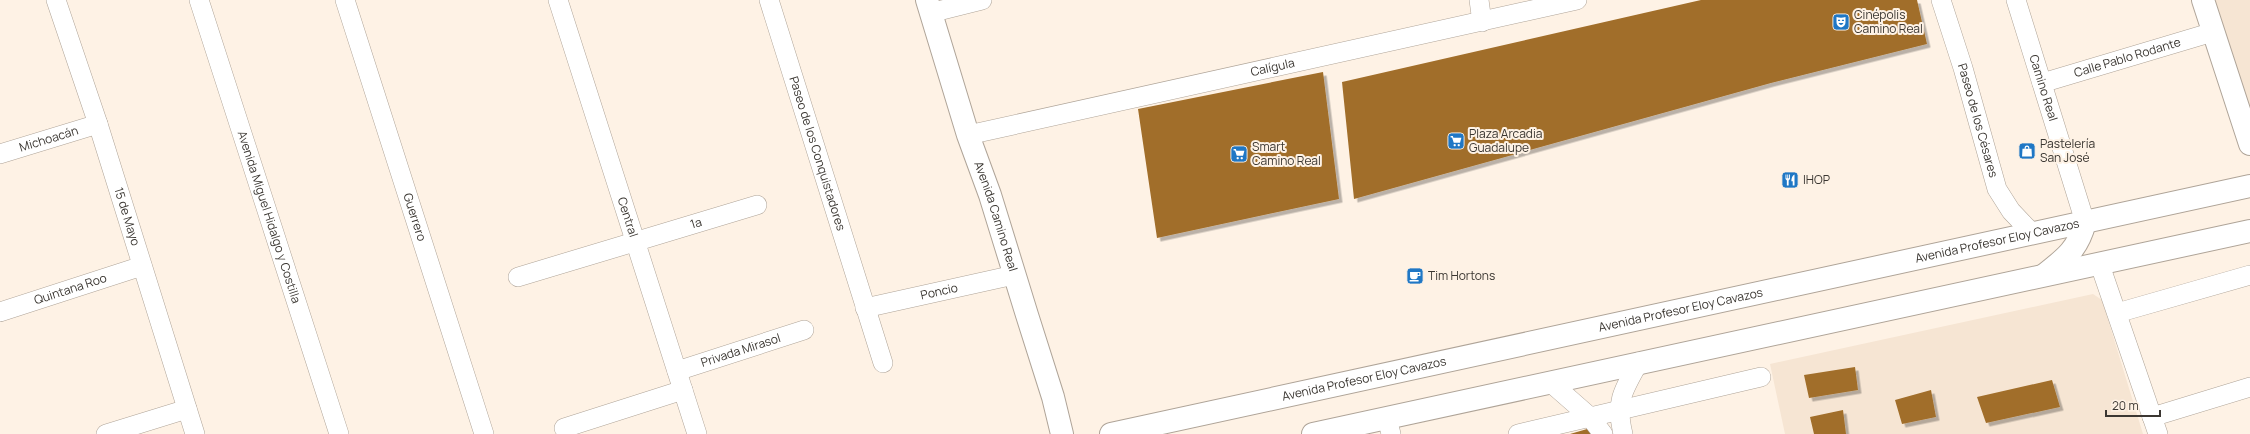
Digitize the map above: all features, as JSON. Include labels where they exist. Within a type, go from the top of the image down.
[{"type":"main road","points":[[2204,0],[2250,144]]},
{"type":"main road","name":"Avenida Camino Real","points":[[929,6],[968,135],[990,195],[1053,397],[1062,434]]},
{"type":"main road","name":"Avenida Profesor Eloy Cavazos","points":[[1110,434],[2031,232],[2085,222],[2250,186]]},
{"type":"main road","points":[[2040,278],[2063,260],[2076,247],[2085,222]]},
{"type":"main road","points":[[1313,434],[1389,426],[1550,382],[2250,232]]},
{"type":"street","name":"15 de Mayo","points":[[56,0],[98,124],[196,434]]},
{"type":"street","name":"Avenida Miguel Hidalgo y Costilla","points":[[199,0],[339,434]]},
{"type":"street","name":"Guerrero","points":[[345,0],[484,434]]},
{"type":"street","name":"Central","points":[[558,0],[697,434]]},
{"type":"street","name":"Paseo de los Conquistadores","points":[[769,0],[883,363]]},
{"type":"street","points":[[929,6],[982,0]]},
{"type":"street","points":[[1479,0],[1482,22]]},
{"type":"street","name":"Calígula","points":[[968,135],[1577,0]]},
{"type":"street","name":"Paseo de los Césares","points":[[1941,0],[1964,68],[1997,189],[2011,211],[2031,232]]},
{"type":"street","name":"Camino Real","points":[[2016,0],[2085,222]]},
{"type":"street","name":"Calle Pablo Rodante","points":[[2042,83],[2214,32]]},
{"type":"street","name":"Michoacán","points":[[0,154],[98,124]]},
{"type":"street","name":"1a","points":[[518,277],[757,205]]},
{"type":"street","points":[[2100,265],[2155,426],[2250,387]]},
{"type":"street","name":"Quintana Roo","points":[[0,312],[142,266]]},
{"type":"street","name":"Poncio","points":[[865,308],[1014,275]]},
{"type":"street","points":[[2116,313],[2250,276]]},
{"type":"street","name":"Privada Mirasol","points":[[677,371],[804,330]]},
{"type":"street","points":[[1623,434],[1618,409],[1625,386],[1639,362]]},
{"type":"street","points":[[1518,434],[1618,409],[1761,377]]},
{"type":"street","points":[[1550,382],[1590,417],[1603,434]]},
{"type":"street","points":[[564,428],[683,390]]},
{"type":"street","points":[[106,434],[187,409]]},
{"type":"shaded area","points":[[2212,0],[2250,0],[2250,129]]},
{"type":"shaded area","points":[[2093,294],[2102,300],[2143,434],[1785,434],[1770,364]]},
{"type":"building","name":"Plaza Arcadia Guadalupe","points":[[1701,0],[1917,0],[1927,44],[1771,83],[1354,199],[1342,82]]},
{"type":"building","name":"Smart Camino Real","points":[[1323,72],[1339,199],[1157,238],[1138,109]]},
{"type":"building","points":[[1855,367],[1858,390],[1809,398],[1804,375]]},
{"type":"building","points":[[2052,380],[2060,407],[1986,423],[1977,397]]},
{"type":"building","points":[[1931,390],[1936,417],[1902,424],[1895,400]]},
{"type":"building","points":[[1843,410],[1846,434],[1814,434],[1810,417]]},
{"type":"building","points":[[1594,427],[1596,434],[1570,434]]},
{"type":"place","name":"Cinépolis Camino Real","points":[[1841,22]]},
{"type":"place","name":"Plaza Arcadia Guadalupe","points":[[1456,141]]},
{"type":"place","name":"Pastelería San José","points":[[2027,151]]},
{"type":"place","name":"Smart Camino Real","points":[[1239,154]]},
{"type":"place","name":"IHOP","points":[[1790,180]]},
{"type":"place","name":"Tim Hortons","points":[[1415,276]]}]
